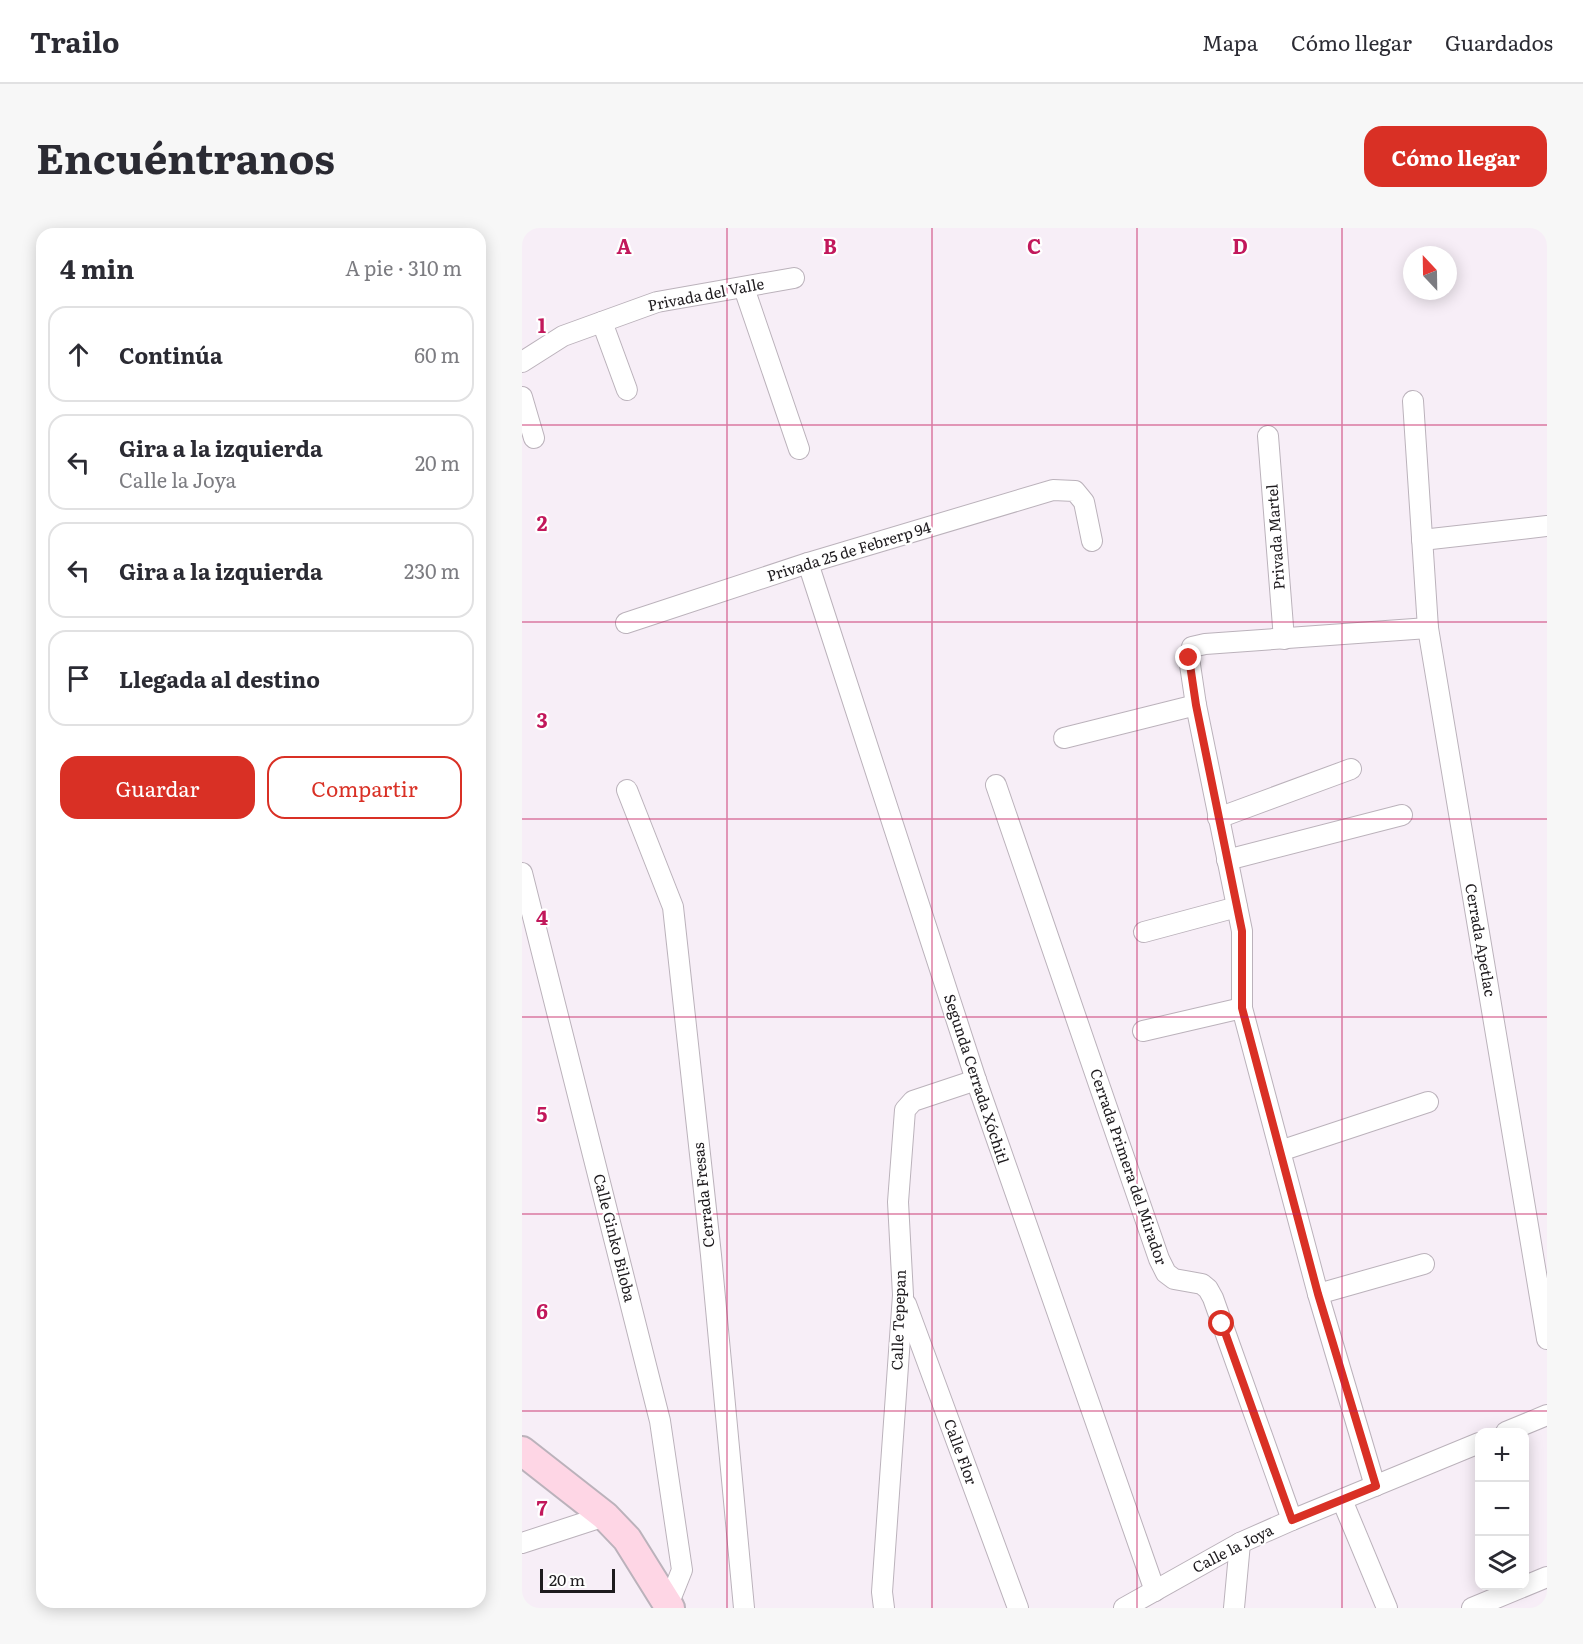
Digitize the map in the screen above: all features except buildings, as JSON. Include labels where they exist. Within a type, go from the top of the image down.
[{"type":"main road","points":[[522,1451],[605,1516],[627,1539],[669,1606]]},
{"type":"street","name":"Privada del Valle","points":[[522,362],[563,336],[657,302],[794,278]]},
{"type":"street","points":[[744,288],[799,449]]},
{"type":"street","points":[[602,322],[627,390]]},
{"type":"street","points":[[522,397],[534,438]]},
{"type":"street","name":"Cerrada Apetlac","points":[[1413,401],[1428,628],[1547,1339]]},
{"type":"street","name":"Privada Martel","points":[[1268,436],[1284,639]]},
{"type":"street","name":"Privada 25 de Febrerp 94","points":[[626,624],[808,563],[1053,490],[1075,491],[1084,502],[1092,541]]},
{"type":"street","points":[[1422,540],[1547,526]]},
{"type":"street","name":"Segunda Cerrada Xóchitl","points":[[808,563],[976,1080],[1155,1591]]},
{"type":"street","points":[[1376,1486],[1318,1294],[1242,1008],[1242,931],[1196,705],[1189,658],[1192,647],[1205,644],[1428,628]]},
{"type":"street","points":[[1064,738],[1196,705]]},
{"type":"street","points":[[1218,818],[1350,769]]},
{"type":"street","name":"Cerrada Primera del Mirador","points":[[996,785],[1159,1259],[1166,1273],[1174,1279],[1202,1284],[1213,1298],[1292,1520]]},
{"type":"street","name":"Cerrada Fresas","points":[[627,790],[673,907],[711,1255],[744,1608]]},
{"type":"street","points":[[1227,860],[1402,815]]},
{"type":"street","name":"Calle Ginko Biloba","points":[[522,873],[660,1421],[682,1570],[669,1606]]},
{"type":"street","points":[[1144,932],[1237,907]]},
{"type":"street","points":[[1143,1031],[1242,1008]]},
{"type":"street","name":"Calle Tepepan","points":[[884,1608],[882,1592],[903,1295],[898,1202],[904,1110],[914,1101],[976,1080]]},
{"type":"street","points":[[1280,1151],[1428,1102]]},
{"type":"street","points":[[1318,1294],[1424,1264]]},
{"type":"street","name":"Calle Flor","points":[[903,1295],[1018,1608]]},
{"type":"street","points":[[1516,1428],[1547,1415]]},
{"type":"street","name":"Calle la Joya","points":[[1124,1608],[1240,1543],[1475,1445]]},
{"type":"street","points":[[1342,1500],[1387,1608]]},
{"type":"street","points":[[522,1543],[605,1516]]},
{"type":"street","points":[[1234,1608],[1240,1543]]},
{"type":"street","points":[[1472,1608],[1547,1577]]},
{"type":"route","points":[[1189,658],[1196,705],[1242,931],[1242,1008],[1318,1294],[1376,1486],[1292,1520],[1222,1324]]}]
